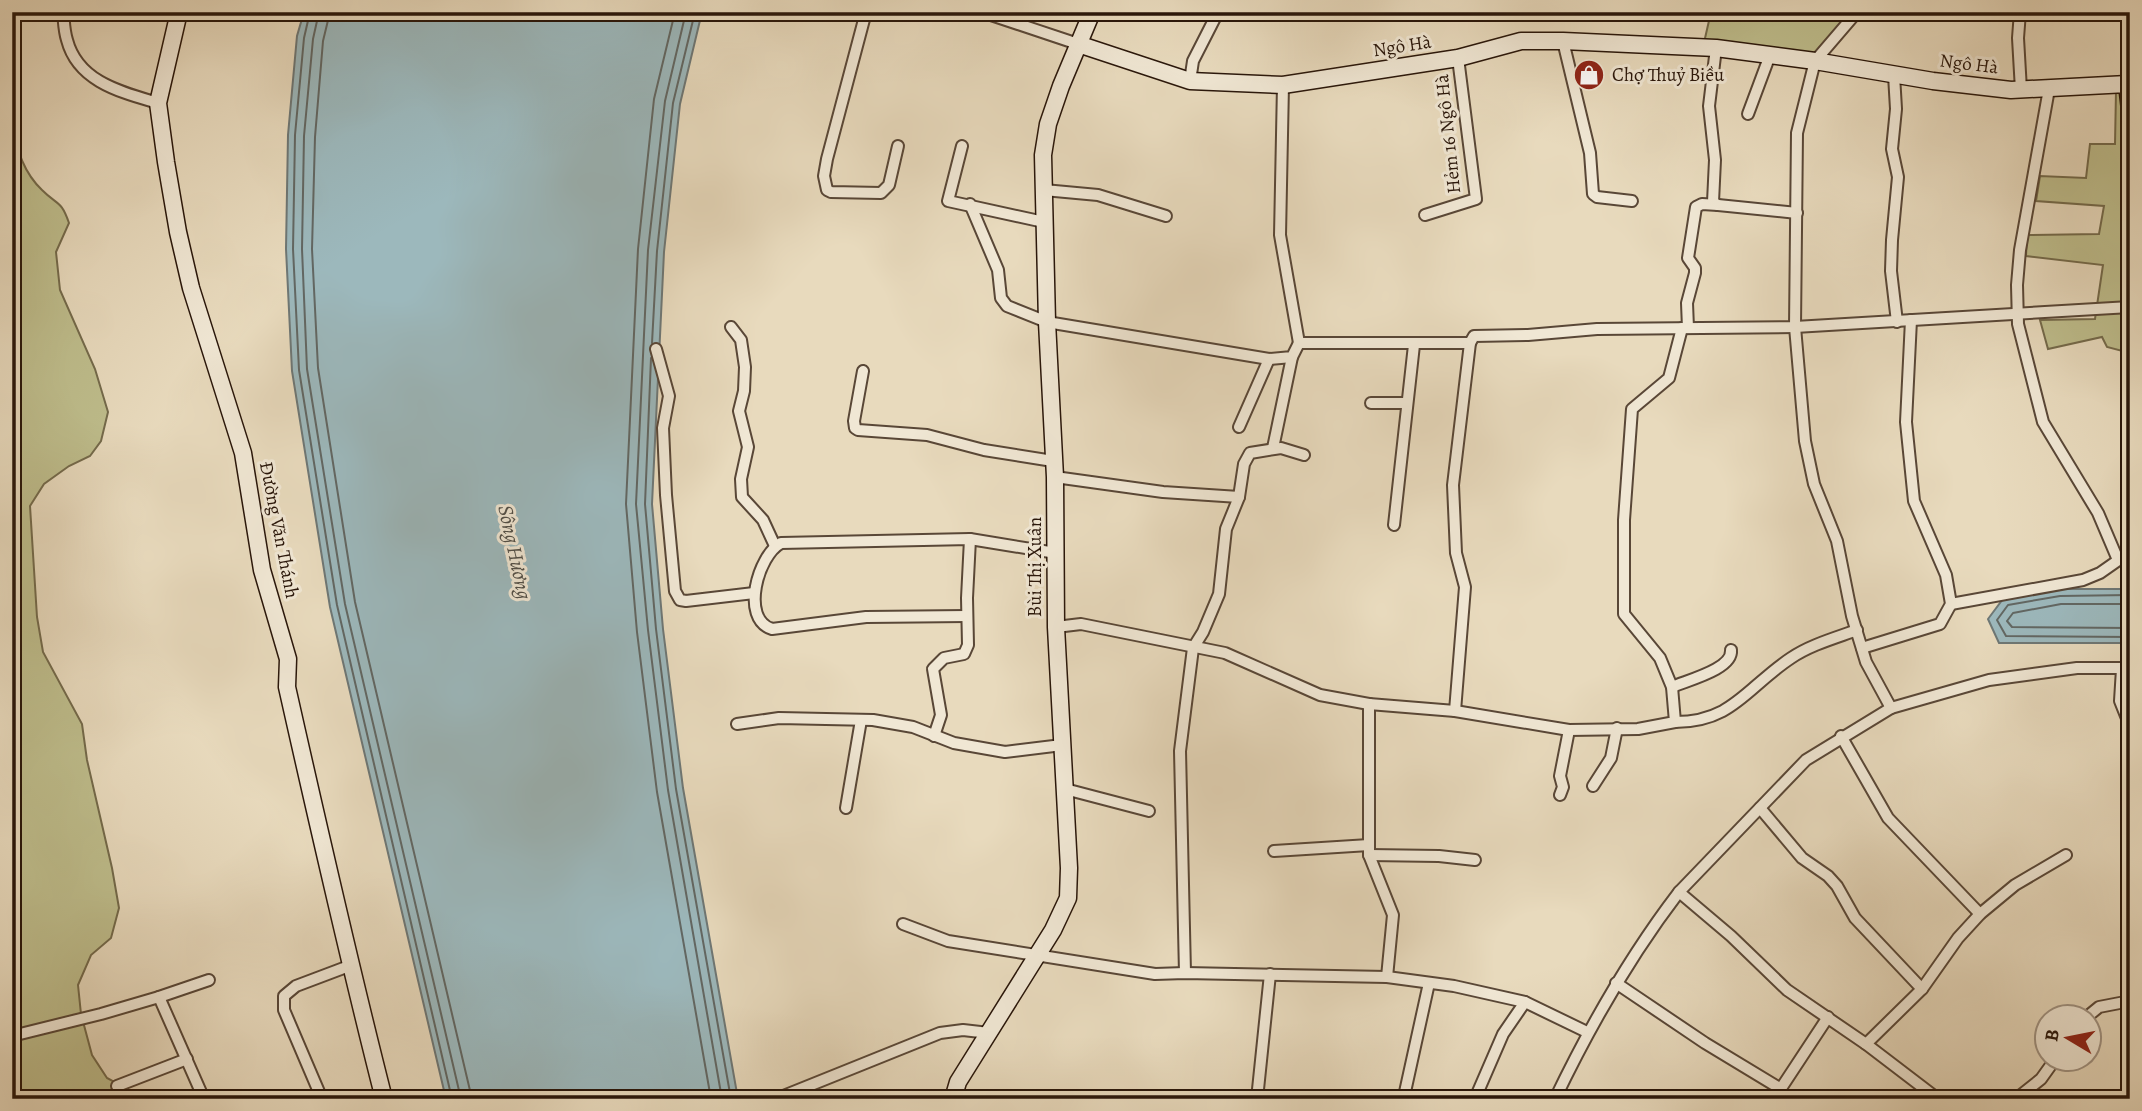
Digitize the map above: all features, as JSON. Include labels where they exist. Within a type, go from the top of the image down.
[{"type":"street","points":[[63,12],[67,41],[77,62],[92,79],[123,93],[158,103]]},
{"type":"street","name":"Đường Văn Thánh","points":[[179,12],[158,103],[178,232],[191,288],[243,453],[262,570],[288,659],[287,687],[345,937],[349,966],[384,1099]]},
{"type":"street","points":[[866,12],[827,159],[824,176],[827,190],[881,193],[888,185],[898,146]]},
{"type":"street","name":"Ngô Hà","points":[[982,12],[1190,81],[1283,85],[1458,58],[1521,41],[1563,41],[1716,48],[1933,81],[2021,90],[2129,83]]},
{"type":"street","name":"Bùi Thị Xuân","points":[[953,1099],[958,1082],[1038,955],[1068,898],[1069,868],[1056,628],[1054,469],[1043,155],[1048,124],[1093,12]]},
{"type":"street","points":[[1190,81],[1193,61],[1218,12]]},
{"type":"street","points":[[1857,12],[1815,61],[1797,133],[1794,327],[1805,441],[1812,473],[1838,541],[1866,662],[1891,708]]},
{"type":"street","points":[[2020,12],[2018,38],[2021,90]]},
{"type":"street","points":[[1563,41],[1590,153],[1592,194],[1632,201]]},
{"type":"street","points":[[1716,48],[1709,106],[1715,160],[1712,197],[1713,202],[1718,205]]},
{"type":"street","points":[[1748,114],[1770,55]]},
{"type":"street","name":"Hẻm 16 Ngô Hà","points":[[1425,215],[1476,199],[1458,58]]},
{"type":"street","points":[[1894,75],[1896,109],[1892,149],[1898,177],[1891,271],[1897,322]]},
{"type":"street","points":[[2129,83],[2130,110]]},
{"type":"street","points":[[1273,448],[1292,357],[1299,343],[1280,235],[1283,85]]},
{"type":"street","points":[[2049,89],[2020,250],[2017,285],[2019,332],[2043,422],[2098,513],[2118,560]]},
{"type":"street","points":[[962,146],[947,199],[950,202],[970,204],[1044,222]]},
{"type":"street","points":[[1044,190],[1098,195],[1166,216]]},
{"type":"street","points":[[970,204],[998,270],[1001,298],[1007,306],[1047,322],[1269,359],[1292,357]]},
{"type":"street","points":[[1675,722],[1672,687],[1660,658],[1624,614],[1624,520],[1632,409],[1669,378],[1685,328],[1687,303],[1695,273],[1695,268],[1688,258],[1696,206],[1718,205],[1797,213]]},
{"type":"street","points":[[1455,711],[1465,587],[1455,553],[1453,485],[1470,343],[1474,336],[1794,327],[2130,307]]},
{"type":"street","points":[[1862,648],[1940,625],[1951,604],[1946,575],[1914,501],[1906,422],[1911,320]]},
{"type":"street","points":[[731,327],[741,340],[745,367],[744,391],[739,411],[748,447],[741,479],[742,497],[762,520],[775,546]]},
{"type":"street","points":[[1299,343],[1470,343]]},
{"type":"street","points":[[1394,525],[1414,345]]},
{"type":"street","points":[[656,349],[669,396],[663,428],[675,591],[680,600],[686,601],[754,593]]},
{"type":"street","points":[[1240,427],[1269,359]]},
{"type":"street","points":[[863,371],[854,421],[858,430],[927,435],[1054,469],[1163,492],[1238,498]]},
{"type":"street","points":[[1371,403],[1407,403]]},
{"type":"street","points":[[1185,973],[1180,751],[1193,648],[1219,594],[1226,528],[1238,498],[1244,464],[1250,453],[1273,448],[1304,455]]},
{"type":"street","points":[[934,736],[941,715],[933,669],[944,658],[959,656],[967,651],[970,539]]},
{"type":"street","points":[[967,616],[866,617],[772,629],[765,627],[758,620],[754,593],[762,567],[775,546],[792,542],[970,539],[1056,553]]},
{"type":"street","points":[[1951,604],[2083,580],[2100,573],[2130,552]]},
{"type":"street","points":[[1056,628],[1081,624],[1225,653],[1320,695],[1368,704],[1455,711],[1569,730],[1638,729],[1675,722],[1693,722],[1721,714],[1794,656],[1857,630]]},
{"type":"street","points":[[1672,687],[1726,664],[1732,656],[1731,650]]},
{"type":"street","points":[[1555,1099],[1587,1032],[1616,983],[1679,892],[1806,760],[1841,736],[1891,708],[1989,680],[2077,668],[2126,668],[2120,701],[2130,726]]},
{"type":"street","points":[[1368,704],[1369,850],[1393,915],[1387,977]]},
{"type":"street","points":[[737,724],[779,718],[861,720],[894,723],[954,743],[1005,752],[1062,745]]},
{"type":"street","points":[[846,808],[861,720]]},
{"type":"street","points":[[1593,786],[1611,758],[1617,728]]},
{"type":"street","points":[[1560,795],[1563,787],[1560,776],[1569,730]]},
{"type":"street","points":[[1841,736],[1888,818],[1980,914]]},
{"type":"street","points":[[1065,789],[1149,811]]},
{"type":"street","points":[[1760,808],[1793,849],[1836,886],[1854,918],[1922,989]]},
{"type":"street","points":[[1274,851],[1369,850],[1475,860]]},
{"type":"street","points":[[1866,1044],[1922,989],[1958,938],[1980,914],[2015,885],[2066,855]]},
{"type":"street","points":[[1679,892],[1731,936],[1787,990],[1866,1044],[1938,1099]]},
{"type":"street","points":[[903,924],[948,941],[1155,974],[1387,977],[1429,983],[1525,1002],[1587,1032]]},
{"type":"street","points":[[322,1099],[284,1010],[284,996],[296,986],[349,966]]},
{"type":"street","points":[[1257,1099],[1270,974]]},
{"type":"street","points":[[12,1036],[101,1014],[209,980]]},
{"type":"street","points":[[1405,1092],[1429,983]]},
{"type":"street","points":[[1616,983],[1705,1043],[1781,1089]]},
{"type":"street","points":[[159,997],[204,1099]]},
{"type":"street","points":[[2104,1006],[2130,1001]]},
{"type":"street","points":[[1477,1094],[1503,1034],[1525,1002]]},
{"type":"street","points":[[1774,1099],[1828,1017]]},
{"type":"street","points":[[776,1099],[940,1033],[963,1030],[989,1033]]},
{"type":"street","points":[[117,1086],[187,1059]]},
{"type":"street","points":[[2016,1099],[2046,1072]]},
{"type":"shaded area","points":[[12,12],[22,12],[12,96]]},
{"type":"shaded area","points":[[1711,12],[1857,12],[1815,61],[1703,47]]},
{"type":"shaded area","points":[[2130,89],[2130,353],[2107,347],[2102,337],[2048,349],[2040,320],[2095,319],[2103,265],[2026,256],[2027,235],[2099,234],[2104,206],[2036,201],[2040,176],[2086,178],[2090,144],[2115,144],[2116,91]]},
{"type":"shaded area","points":[[12,127],[26,169],[47,195],[61,207],[69,223],[56,252],[60,290],[95,369],[108,412],[101,441],[90,456],[69,466],[44,484],[30,506],[37,617],[43,652],[82,724],[87,760],[119,908],[111,938],[91,955],[78,985],[81,1014],[92,1055],[107,1078],[131,1091],[139,1099],[12,1099]]},
{"type":"water","name":"Sông Hương","points":[[304,12],[702,12],[680,104],[664,252],[652,504],[663,629],[683,788],[738,1099],[446,1099],[330,607],[292,371],[286,249],[288,135],[297,36]]},
{"type":"water","points":[[2059,589],[2130,589],[2130,643],[1999,643],[1988,619],[2003,599]]},
{"type":"place","name":"Chợ Thuỷ Biều","points":[[1589,75]]}]
